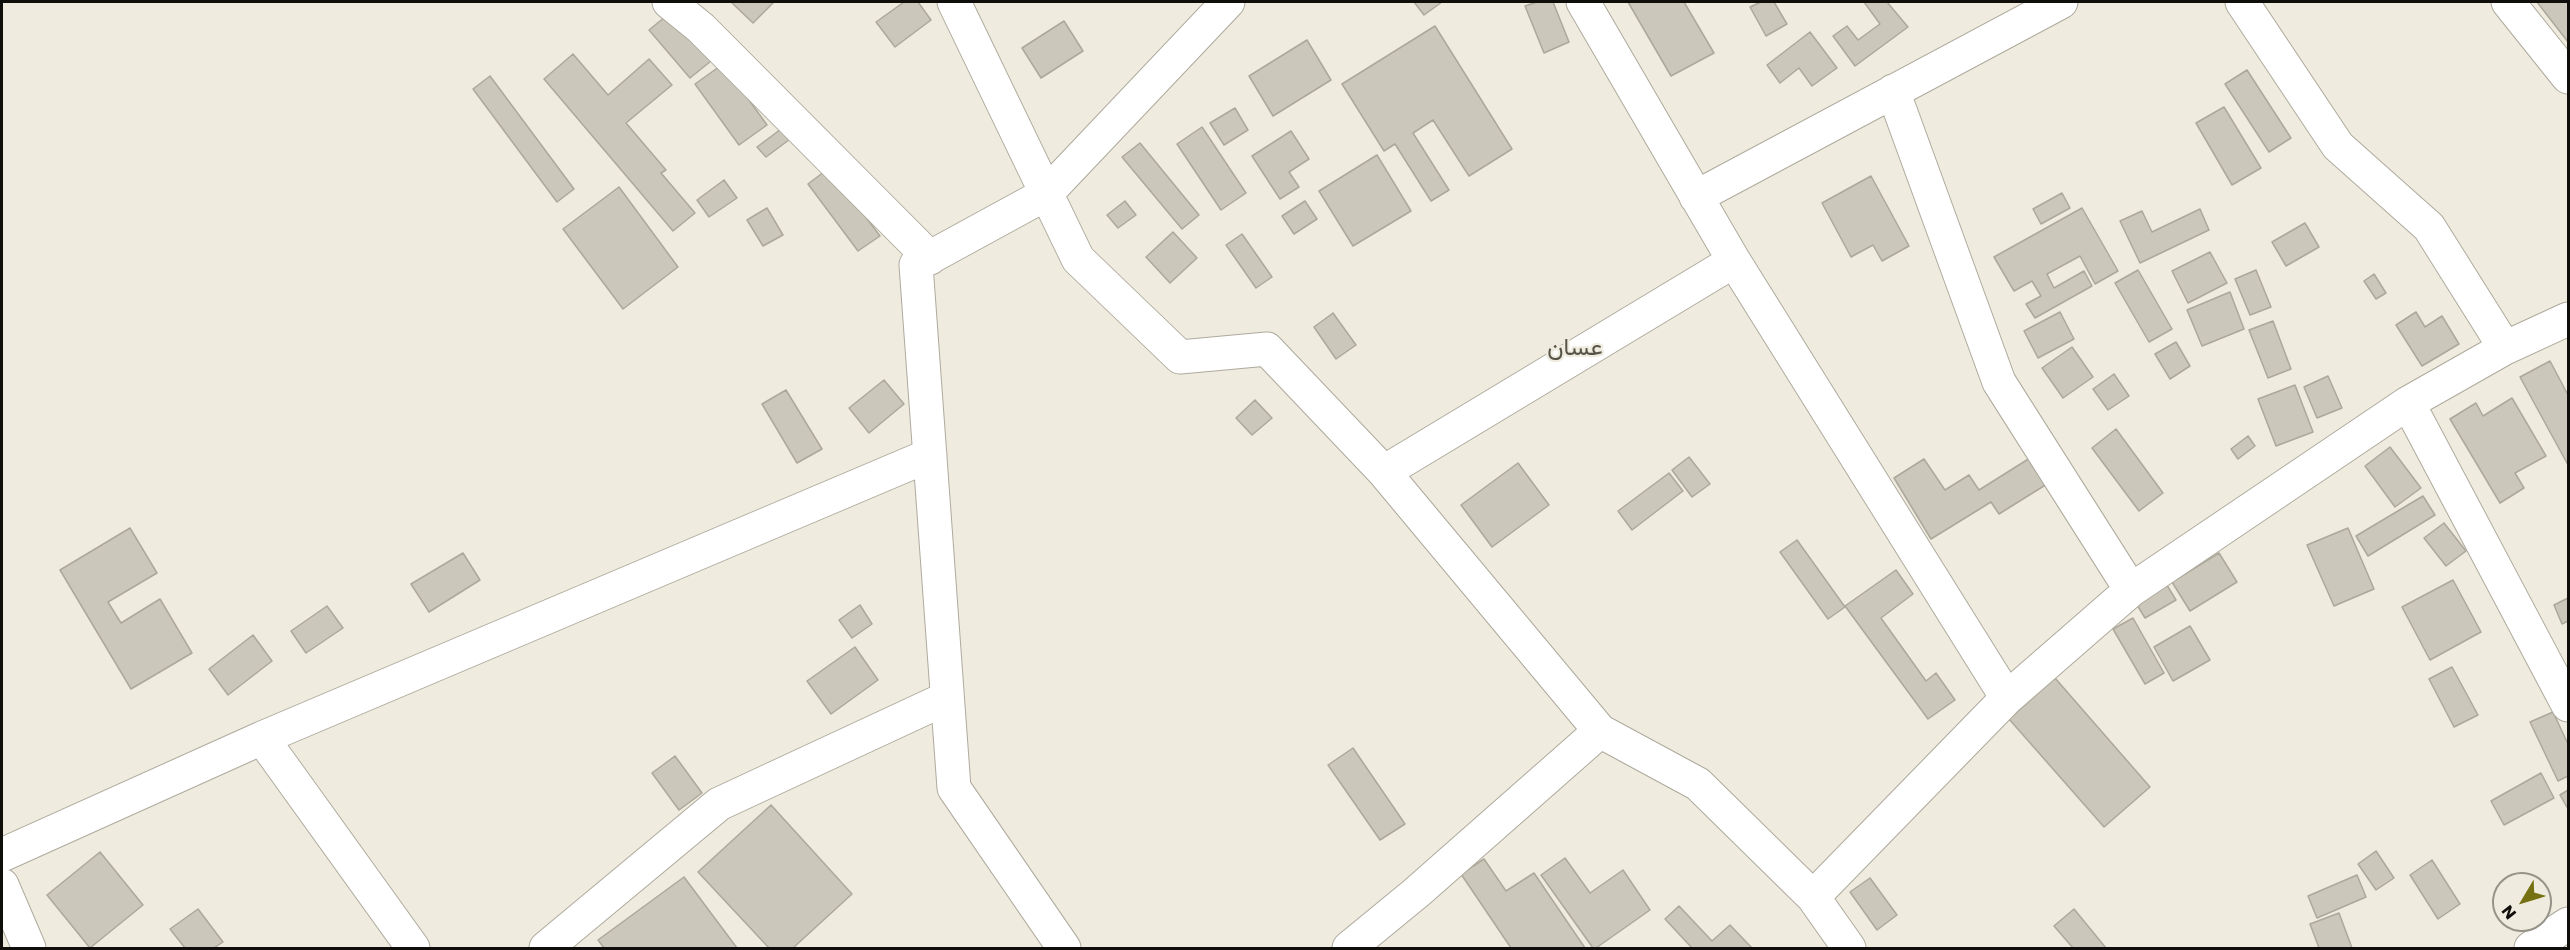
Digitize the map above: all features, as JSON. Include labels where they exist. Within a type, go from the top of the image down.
[{"type":"street","points":[[669,2],[701,28],[930,258]]},
{"type":"street","points":[[954,2],[1078,259],[1180,357],[1267,349],[1384,472],[1600,730],[1698,784],[1813,897],[1849,948]]},
{"type":"street","points":[[1064,948],[954,788],[916,265],[1047,194],[1228,2]]},
{"type":"street","points":[[1583,2],[1734,261],[2007,698]]},
{"type":"street","points":[[1696,196],[2061,2]]},
{"type":"street","points":[[2242,2],[2338,146],[2429,227],[2505,348]]},
{"type":"street","points":[[2508,2],[2568,76]]},
{"type":"street","points":[[1893,91],[1999,382],[2132,590]]},
{"type":"street","points":[[1384,472],[1734,261]]},
{"type":"street","points":[[1813,897],[2007,698],[2132,590],[2408,403],[2505,348],[2568,319]]},
{"type":"street","points":[[2408,403],[2568,705]]},
{"type":"street","points":[[2,855],[262,738],[930,455]]},
{"type":"street","points":[[546,948],[719,804],[947,698]]},
{"type":"street","points":[[1349,948],[1416,893],[1600,730]]},
{"type":"street","points":[[262,738],[413,948]]},
{"type":"street","points":[[2,885],[29,948]]},
{"type":"street","points":[[2531,948],[2568,924]]},
{"type":"building","points":[[731,2],[774,2],[753,23]]},
{"type":"building","points":[[904,2],[918,2],[931,20],[895,47],[876,22]]},
{"type":"building","points":[[1414,2],[1442,2],[1424,15]]},
{"type":"building","points":[[1537,2],[1553,2],[1569,42],[1544,53],[1525,6]]},
{"type":"building","points":[[1628,2],[1684,2],[1714,53],[1671,76]]},
{"type":"building","points":[[1761,2],[1774,2],[1787,24],[1766,36],[1750,7]]},
{"type":"building","points":[[1864,2],[1887,2],[1908,27],[1855,66],[1833,36],[1847,26],[1858,40],[1880,24]]},
{"type":"building","points":[[2537,2],[2568,2],[2568,42]]},
{"type":"building","points":[[671,12],[711,61],[690,78],[649,30]]},
{"type":"building","points":[[1064,21],[1083,51],[1041,78],[1022,48]]},
{"type":"building","points":[[1435,26],[1512,149],[1469,176],[1433,120],[1413,133],[1449,190],[1431,201],[1395,144],[1384,151],[1342,84]]},
{"type":"building","points":[[1810,32],[1837,68],[1812,86],[1799,68],[1780,83],[1767,65]]},
{"type":"building","points":[[1307,40],[1331,80],[1273,116],[1249,76]]},
{"type":"building","points":[[573,54],[608,95],[649,59],[672,85],[626,123],[666,170],[661,173],[695,213],[673,231],[544,79]]},
{"type":"building","points":[[723,64],[767,125],[739,145],[695,84]]},
{"type":"building","points":[[2247,70],[2291,138],[2269,152],[2225,84]]},
{"type":"building","points":[[490,76],[574,189],[557,202],[473,89]]},
{"type":"building","points":[[2224,107],[2261,168],[2232,185],[2196,123]]},
{"type":"building","points":[[1235,108],[1248,130],[1224,145],[1210,123]]},
{"type":"building","points":[[789,123],[797,134],[766,157],[757,147]]},
{"type":"building","points":[[1202,127],[1246,193],[1221,210],[1177,144]]},
{"type":"building","points":[[1291,131],[1309,159],[1289,172],[1299,187],[1280,199],[1252,156]]},
{"type":"building","points":[[1140,143],[1199,215],[1182,229],[1122,157]]},
{"type":"building","points":[[1377,155],[1411,211],[1353,246],[1319,191]]},
{"type":"building","points":[[829,168],[880,236],[858,251],[808,184]]},
{"type":"building","points":[[1871,176],[1909,246],[1882,261],[1873,245],[1851,257],[1822,203]]},
{"type":"building","points":[[724,180],[737,198],[709,217],[697,200]]},
{"type":"building","points":[[619,187],[678,267],[623,309],[563,229]]},
{"type":"building","points":[[2062,193],[2070,208],[2041,224],[2033,209]]},
{"type":"building","points":[[1125,201],[1136,215],[1118,228],[1107,215]]},
{"type":"building","points":[[1305,201],[1317,219],[1294,234],[1282,216]]},
{"type":"building","points":[[767,208],[783,235],[763,246],[747,220]]},
{"type":"building","points":[[2082,208],[2118,271],[2095,284],[2080,256],[2047,274],[2054,288],[2084,271],[2092,286],[2035,318],[2026,304],[2041,296],[2032,281],[2014,291],[1994,257]]},
{"type":"building","points":[[2200,209],[2209,230],[2140,263],[2120,221],[2142,211],[2152,232]]},
{"type":"building","points":[[2305,223],[2319,247],[2286,266],[2272,242]]},
{"type":"building","points":[[1173,232],[1197,258],[1170,283],[1146,257]]},
{"type":"building","points":[[1242,234],[1272,277],[1256,288],[1226,245]]},
{"type":"building","points":[[2210,252],[2227,283],[2188,303],[2172,271]]},
{"type":"building","points":[[2138,270],[2172,329],[2149,342],[2115,283]]},
{"type":"building","points":[[2256,270],[2271,307],[2250,315],[2235,279]]},
{"type":"building","points":[[2374,274],[2386,293],[2376,299],[2364,281]]},
{"type":"building","points":[[2230,292],[2244,329],[2202,346],[2187,310]]},
{"type":"building","points":[[2060,312],[2074,339],[2038,358],[2024,331]]},
{"type":"building","points":[[2416,312],[2425,327],[2442,316],[2459,344],[2422,366],[2396,325]]},
{"type":"building","points":[[1333,313],[1356,345],[1336,359],[1314,327]]},
{"type":"building","points":[[2273,321],[2291,369],[2268,378],[2249,330]]},
{"type":"building","points":[[2176,342],[2190,366],[2170,379],[2155,354]]},
{"type":"building","points":[[2072,347],[2093,377],[2063,398],[2042,368]]},
{"type":"building","points":[[2550,361],[2568,395],[2568,465],[2520,377]]},
{"type":"building","points":[[2114,374],[2129,396],[2108,410],[2093,389]]},
{"type":"building","points":[[2328,376],[2342,408],[2317,418],[2304,387]]},
{"type":"building","points":[[884,380],[904,404],[869,433],[849,408]]},
{"type":"building","points":[[2295,385],[2313,432],[2276,446],[2258,399]]},
{"type":"building","points":[[786,390],[822,449],[797,463],[762,404]]},
{"type":"building","points":[[2512,398],[2546,456],[2515,473],[2524,488],[2500,503],[2450,419],[2476,403],[2483,416]]},
{"type":"building","points":[[1255,400],[1272,418],[1252,435],[1236,418]]},
{"type":"building","points":[[2116,429],[2163,493],[2139,511],[2092,448]]},
{"type":"building","points":[[2248,436],[2255,446],[2238,459],[2231,449]]},
{"type":"building","points":[[2390,447],[2421,488],[2395,507],[2365,466]]},
{"type":"building","points":[[1689,457],[1710,484],[1692,497],[1672,470]]},
{"type":"building","points":[[2030,458],[2047,484],[1999,514],[1991,502],[1931,539],[1894,478],[1924,459],[1945,490],[1969,475],[1979,490]]},
{"type":"building","points":[[1518,463],[1549,505],[1492,547],[1461,505]]},
{"type":"building","points":[[1669,473],[1683,491],[1632,530],[1618,511]]},
{"type":"building","points":[[2423,496],[2435,515],[2368,556],[2356,536]]},
{"type":"building","points":[[2444,523],[2466,551],[2446,566],[2424,538]]},
{"type":"building","points":[[130,528],[157,573],[108,602],[121,623],[160,599],[192,653],[131,689],[60,570]]},
{"type":"building","points":[[2348,528],[2374,589],[2334,606],[2307,545]]},
{"type":"building","points":[[1797,540],[1845,607],[1828,619],[1780,552]]},
{"type":"building","points":[[463,553],[480,580],[429,612],[411,584]]},
{"type":"building","points":[[2219,553],[2237,582],[2190,611],[2172,582]]},
{"type":"building","points":[[1896,570],[1913,594],[1881,618],[1926,681],[1936,673],[1955,700],[1928,719],[1845,606]]},
{"type":"building","points":[[2453,580],[2481,632],[2430,660],[2402,607]]},
{"type":"building","points":[[2165,582],[2176,600],[2145,618],[2134,600]]},
{"type":"building","points":[[2568,598],[2568,621],[2562,624],[2554,605]]},
{"type":"building","points":[[860,605],[872,624],[852,638],[839,620]]},
{"type":"building","points":[[327,606],[343,628],[306,653],[291,631]]},
{"type":"building","points":[[2133,618],[2164,673],[2145,684],[2113,629]]},
{"type":"building","points":[[2190,626],[2210,660],[2173,681],[2154,647]]},
{"type":"building","points":[[253,635],[272,661],[228,695],[209,669]]},
{"type":"building","points":[[855,647],[878,680],[831,714],[807,681]]},
{"type":"building","points":[[2452,667],[2478,715],[2454,727],[2429,679]]},
{"type":"building","points":[[2055,678],[2150,787],[2104,827],[2009,719]]},
{"type":"building","points":[[2553,712],[2568,744],[2568,776],[2558,781],[2530,722]]},
{"type":"building","points":[[1353,748],[1405,824],[1380,840],[1328,765]]},
{"type":"building","points":[[675,756],[702,793],[679,810],[652,773]]},
{"type":"building","points":[[2541,773],[2554,798],[2504,825],[2491,801]]},
{"type":"building","points":[[2568,790],[2568,809],[2560,795]]},
{"type":"building","points":[[771,805],[852,894],[793,948],[769,948],[698,872]]},
{"type":"building","points":[[2376,851],[2394,878],[2376,890],[2358,864]]},
{"type":"building","points":[[100,852],[143,905],[90,948],[47,895]]},
{"type":"building","points":[[1565,858],[1590,893],[1623,870],[1650,910],[1593,948],[1541,875]]},
{"type":"building","points":[[1484,859],[1506,891],[1534,873],[1585,948],[1511,948],[1461,874]]},
{"type":"building","points":[[2432,860],[2460,904],[2438,919],[2410,875]]},
{"type":"building","points":[[2357,875],[2366,897],[2317,918],[2308,896]]},
{"type":"building","points":[[684,877],[737,948],[604,948],[598,940]]},
{"type":"building","points":[[1870,878],[1897,915],[1877,930],[1850,892]]},
{"type":"building","points":[[1679,906],[1712,941],[1730,925],[1752,948],[1692,948],[1665,919]]},
{"type":"building","points":[[198,909],[223,942],[214,948],[185,948],[170,929]]},
{"type":"building","points":[[2074,909],[2106,948],[2073,948],[2054,926]]},
{"type":"building","points":[[2339,913],[2352,948],[2319,948],[2310,924]]},
{"type":"district","name":"عسان","points":[[1575,349]]}]
